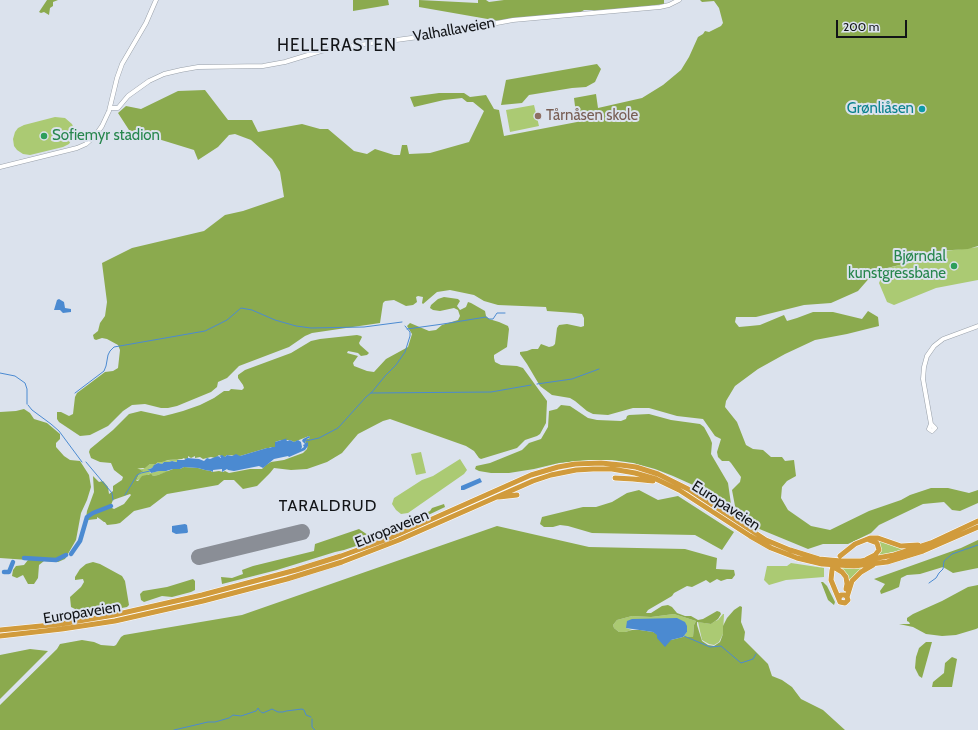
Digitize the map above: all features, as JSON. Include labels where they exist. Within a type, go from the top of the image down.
[{"type":"highway","name":"Europaveien","points":[[0,630],[54,625],[108,616],[202,595],[291,572],[385,540],[531,475],[554,468],[579,464],[601,463],[629,466],[661,476],[688,489],[766,540],[782,548],[810,557],[861,561],[894,555],[931,543]]},
{"type":"highway","name":"Europaveien","points":[[0,636],[115,621],[203,601],[279,581],[331,565],[417,533],[490,499],[542,478],[564,472],[584,469],[621,470],[644,475],[663,482],[686,494],[771,548],[803,560],[831,567],[875,564]]},
{"type":"highway","points":[[615,478],[663,482]]},
{"type":"highway","points":[[490,499],[517,495]]},
{"type":"highway","points":[[840,556],[850,548],[870,538],[876,538],[896,545],[905,546],[931,543],[978,521]]},
{"type":"highway","points":[[843,596],[852,581],[861,572],[875,564],[888,562],[916,553],[978,527]]},
{"type":"highway","points":[[861,561],[875,555],[879,549],[878,544],[875,541],[864,540]]},
{"type":"highway","points":[[831,567],[842,572],[846,578],[846,586],[843,596],[834,589],[831,580],[831,567]]},
{"type":"street","points":[[0,167],[82,146],[91,140],[102,126],[110,107],[121,66],[146,23],[156,0]]},
{"type":"street","name":"Valhallaveien","points":[[110,107],[117,109],[133,91],[149,81],[167,73],[181,70],[198,67],[263,66],[347,46],[459,32],[488,24],[512,20],[664,6],[679,0]]},
{"type":"street","points":[[931,426],[923,376],[924,364],[927,356],[934,346],[943,339],[978,326]]},
{"type":"green space","points":[[47,0],[58,0],[53,2],[49,15],[44,12],[39,12]]},
{"type":"green space","points":[[353,0],[388,0],[389,5],[353,11]]},
{"type":"green space","points":[[419,0],[478,3],[478,0],[486,0],[489,2],[504,0],[664,0],[664,4],[595,11],[584,10],[581,12],[499,21],[419,7]]},
{"type":"green space","points":[[700,0],[978,0],[978,246],[968,249],[937,251],[916,261],[883,269],[872,275],[858,291],[831,303],[804,305],[756,317],[736,317],[735,322],[739,327],[760,325],[784,315],[787,321],[813,312],[833,312],[862,319],[868,311],[878,317],[879,326],[815,340],[785,354],[758,369],[735,386],[726,401],[725,407],[737,422],[746,445],[753,449],[763,450],[771,457],[782,457],[785,461],[794,460],[796,476],[787,481],[782,487],[781,498],[788,510],[811,526],[830,530],[869,511],[931,488],[948,488],[969,493],[978,490],[978,503],[960,511],[952,510],[944,502],[923,504],[879,525],[871,533],[848,544],[823,544],[808,549],[757,528],[748,522],[748,514],[737,509],[732,490],[740,482],[741,477],[729,461],[722,461],[718,457],[717,452],[721,439],[715,436],[703,419],[677,416],[649,408],[633,408],[608,415],[593,414],[570,398],[552,395],[540,386],[520,352],[538,349],[541,344],[549,347],[553,346],[555,344],[557,328],[559,325],[567,324],[581,327],[584,326],[584,318],[582,314],[547,311],[546,307],[498,305],[484,301],[474,295],[450,290],[437,292],[423,304],[423,297],[418,296],[416,297],[417,302],[413,305],[406,306],[394,300],[385,301],[383,303],[380,323],[312,333],[289,347],[239,366],[227,378],[218,382],[217,387],[211,392],[177,406],[168,408],[145,404],[132,405],[123,411],[108,426],[90,435],[80,436],[59,422],[57,419],[57,412],[61,412],[69,416],[73,414],[75,397],[77,393],[105,372],[113,371],[118,368],[120,350],[118,345],[107,339],[102,338],[96,340],[94,339],[93,335],[98,331],[100,323],[105,316],[107,302],[102,263],[132,248],[204,231],[225,215],[243,211],[284,197],[280,172],[272,159],[251,140],[235,134],[229,135],[218,147],[198,160],[194,150],[129,130],[118,113],[126,106],[141,109],[178,91],[205,90],[228,120],[252,120],[258,132],[302,124],[320,129],[328,129],[354,151],[367,154],[375,149],[394,155],[400,155],[402,145],[407,145],[409,154],[430,153],[469,142],[484,111],[473,102],[467,102],[462,98],[444,100],[414,107],[410,97],[439,93],[464,93],[470,97],[486,95],[494,109],[499,110],[504,136],[577,122],[574,98],[596,94],[598,108],[642,98],[663,85],[681,70],[698,37],[705,31],[709,32],[721,26],[723,23],[719,8],[714,1],[702,2]]},
{"type":"green space","points":[[597,64],[601,69],[595,82],[586,87],[529,95],[522,103],[501,105],[506,80]]},
{"type":"green space","points":[[534,105],[539,126],[510,132],[506,110]]},
{"type":"green space","points":[[55,117],[65,118],[72,124],[74,136],[69,144],[63,147],[30,155],[23,154],[17,150],[14,146],[13,139],[18,128]]},
{"type":"green space","points":[[978,247],[978,280],[936,288],[894,305],[887,302],[879,283],[885,269],[915,261],[937,252]]},
{"type":"green space","points":[[444,297],[458,299],[460,301],[457,306],[460,310],[466,307],[468,302],[471,303],[485,311],[486,316],[489,319],[508,326],[507,347],[494,355],[495,362],[501,365],[523,368],[547,401],[546,423],[540,434],[525,440],[517,448],[481,459],[474,451],[466,446],[390,419],[358,434],[342,453],[327,462],[307,469],[291,470],[274,468],[257,486],[243,489],[234,480],[224,480],[218,485],[167,494],[150,507],[134,511],[120,523],[107,525],[97,517],[97,519],[88,520],[86,518],[94,492],[93,476],[99,482],[103,481],[108,487],[109,494],[113,491],[113,486],[122,480],[123,477],[114,470],[111,463],[100,462],[91,458],[89,452],[90,449],[113,430],[129,414],[141,411],[164,416],[200,405],[224,391],[229,391],[231,389],[242,390],[244,388],[238,378],[238,375],[245,370],[291,353],[311,341],[320,339],[357,335],[361,336],[362,337],[359,343],[369,353],[361,356],[358,353],[348,351],[347,353],[358,356],[353,363],[354,366],[374,372],[386,359],[408,347],[412,334],[407,326],[410,323],[429,331],[436,330],[442,325],[458,320],[460,316],[458,310],[454,308],[440,311],[430,308],[431,305],[438,299]],"holes":[[[309,436],[310,438],[305,442],[308,443],[307,449],[303,453],[284,460],[271,462],[262,469],[250,469],[229,473],[225,471],[212,472],[198,468],[184,467],[180,469],[173,469],[158,475],[153,476],[151,474],[142,476],[138,481],[136,481],[139,474],[143,471],[137,468],[145,468],[150,464],[156,464],[158,462],[168,460],[185,459],[188,458],[188,456],[191,458],[195,456],[195,458],[200,457],[203,459],[211,457],[215,458],[219,455],[225,457],[227,455],[240,456],[275,447],[275,442],[281,440],[290,440],[294,442]],[[130,494],[131,495],[124,504],[114,509],[112,508],[111,505],[113,500]]]},
{"type":"green space","points":[[561,405],[570,406],[588,418],[597,420],[621,421],[626,419],[629,415],[649,414],[671,420],[700,424],[704,427],[710,438],[712,443],[711,454],[728,483],[731,504],[723,501],[713,494],[655,469],[633,463],[612,460],[559,463],[509,473],[491,473],[475,469],[476,466],[490,463],[522,450],[529,443],[541,439],[548,427],[549,411],[557,409]]},
{"type":"green space","points":[[24,409],[30,413],[34,419],[47,423],[60,434],[60,439],[56,443],[56,447],[70,460],[80,461],[89,475],[91,487],[81,513],[76,540],[65,559],[58,562],[44,561],[39,565],[38,578],[34,584],[28,584],[23,575],[17,578],[12,576],[13,570],[16,566],[24,565],[28,560],[0,558],[0,412]]},
{"type":"green space","points":[[421,452],[426,473],[416,475],[411,454]]},
{"type":"green space","points":[[177,459],[179,460],[177,462],[164,462],[162,464],[157,463]]},
{"type":"green space","points":[[460,459],[467,470],[464,474],[408,513],[401,514],[396,510],[392,504],[394,498],[422,480],[433,476]]},
{"type":"green space","points":[[150,464],[156,464],[149,469],[150,473],[169,471],[153,476],[149,474],[136,481],[139,474],[142,472],[142,470],[137,468],[143,469]]},
{"type":"green space","points":[[639,490],[658,500],[678,496],[734,532],[722,550],[695,535],[592,533],[568,526],[560,525],[544,527],[540,524],[542,517],[583,507],[596,507],[612,502],[627,493]]},
{"type":"green space","points":[[444,504],[445,507],[405,526],[409,520],[430,511],[432,508]]},
{"type":"green space","points":[[497,526],[589,547],[685,549],[717,558],[716,569],[734,570],[735,575],[732,579],[721,581],[717,579],[710,583],[706,580],[692,587],[687,586],[648,610],[646,613],[651,613],[662,606],[668,605],[677,613],[685,616],[691,616],[698,620],[703,619],[717,611],[720,612],[721,614],[718,619],[711,624],[697,622],[702,641],[708,645],[714,646],[720,642],[723,634],[723,626],[727,618],[734,610],[740,606],[742,607],[741,622],[745,632],[744,640],[768,664],[772,676],[782,680],[792,687],[801,699],[823,710],[845,730],[0,730],[0,705],[57,649],[60,644],[82,640],[101,645],[114,646],[124,635],[242,615]],"holes":[[[674,614],[696,621],[694,625],[693,637],[683,637],[671,640],[653,632],[640,630],[619,632],[613,625],[617,620],[632,616],[651,617]]]},
{"type":"green space","points":[[359,529],[371,537],[371,541],[277,570],[222,584],[221,577],[232,578],[243,574],[242,570],[253,566],[314,551],[315,544]]},
{"type":"green space","points":[[875,540],[911,547],[878,556]]},
{"type":"green space","points":[[978,540],[978,568],[953,573],[943,567],[920,574],[907,575],[901,578],[899,587],[881,594],[880,591],[885,584],[874,579],[961,548]]},
{"type":"green space","points":[[93,562],[100,564],[122,576],[125,581],[129,605],[127,607],[100,612],[102,606],[100,605],[84,612],[71,607],[70,597],[81,587],[84,582],[83,579],[75,580],[75,577],[80,569],[86,564]]},
{"type":"green space","points":[[791,563],[824,568],[824,577],[786,580],[769,585],[764,580],[767,566],[787,566]]},
{"type":"green space","points":[[838,568],[864,568],[849,581]]},
{"type":"green space","points":[[193,579],[195,581],[195,590],[191,592],[172,597],[162,596],[144,602],[141,600],[140,594],[143,591],[167,587]]},
{"type":"green space","points":[[821,582],[827,586],[835,602],[834,605],[828,600]]},
{"type":"green space","points":[[978,585],[978,628],[976,629],[956,635],[942,636],[926,634],[913,627],[899,624],[910,624],[907,621],[907,618],[913,614],[968,587]]},
{"type":"green space","points":[[674,614],[696,621],[694,625],[693,637],[683,637],[687,632],[626,628],[632,630],[619,632],[613,625],[617,620],[632,616],[651,617]]},
{"type":"green space","points":[[723,614],[723,634],[719,642],[714,645],[702,640],[698,622],[711,624],[718,620]]},
{"type":"green space","points":[[926,642],[932,642],[922,678],[919,676],[915,668],[916,657],[919,648]]},
{"type":"green space","points":[[30,649],[48,651],[0,699],[0,655]]},
{"type":"green space","points":[[952,657],[957,659],[952,687],[932,687],[933,682],[944,673],[945,663]]},
{"type":"water","points":[[59,299],[64,302],[65,308],[71,309],[71,312],[63,313],[60,310],[54,310],[57,300]]},
{"type":"water","points":[[309,436],[310,438],[308,438],[305,442],[308,442],[308,446],[305,450],[289,457],[274,459],[263,468],[259,466],[234,471],[227,469],[222,472],[222,469],[213,470],[213,472],[198,468],[184,467],[180,469],[151,473],[147,470],[158,463],[162,464],[164,462],[172,461],[177,462],[177,460],[184,460],[187,458],[204,461],[207,458],[210,459],[218,456],[221,458],[219,456],[222,455],[225,457],[227,455],[232,456],[236,454],[240,456],[275,447],[275,442],[288,438],[286,439],[287,441],[290,440],[294,442],[298,440],[301,442],[301,449],[305,444],[302,441],[303,439]]},
{"type":"water","points":[[480,478],[482,482],[461,490],[461,486]]},
{"type":"water","points":[[187,525],[187,533],[176,534],[172,532],[172,526]]},
{"type":"water","points":[[677,618],[685,622],[687,632],[683,637],[671,640],[665,647],[657,638],[657,635],[653,632],[626,628],[627,621],[632,619]]},
{"type":"waterway","points":[[75,393],[104,371],[108,355],[114,347],[205,331],[227,320],[241,308],[252,310],[275,320],[296,326],[311,328],[364,327],[402,322]]},
{"type":"waterway","points":[[407,329],[486,317],[493,319],[497,313],[505,313]]},
{"type":"waterway","points":[[306,441],[319,438],[338,428],[396,365],[405,352],[410,336],[410,332],[405,326]]},
{"type":"waterway","points":[[537,384],[572,379],[599,369]]},
{"type":"waterway","points":[[0,373],[15,376],[25,383],[27,389],[27,404]]},
{"type":"waterway","points":[[371,393],[491,392],[531,385]]},
{"type":"waterway","points":[[28,405],[32,410],[59,431],[82,462]]},
{"type":"waterway","points":[[86,462],[112,493],[113,500]]},
{"type":"waterway","points":[[125,495],[137,475],[150,471]]},
{"type":"waterway","points":[[71,554],[80,541],[87,517],[111,506]]},
{"type":"waterway","points":[[929,583],[936,578],[943,569],[944,561],[952,554],[978,545]]},
{"type":"waterway","points":[[24,558],[56,560],[66,555]]},
{"type":"waterway","points":[[4,572],[9,572],[13,562]]},
{"type":"waterway","points":[[684,636],[710,647],[721,646],[741,663],[753,659],[756,654]]},
{"type":"waterway","points":[[174,730],[208,722],[215,722],[229,718],[233,715],[241,716],[256,711],[258,708],[260,711]]},
{"type":"waterway","points":[[261,712],[263,713],[272,709],[278,712],[302,709],[306,715],[311,717]]},
{"type":"waterway","points":[[312,719],[312,727],[315,730]]},
{"type":"runway","points":[[199,557],[302,532]]},
{"type":"place","name":"Grønliåsen","points":[[922,109]]},
{"type":"place","name":"Tårnåsen skole","points":[[538,116]]},
{"type":"place","name":"Sofiemyr stadion","points":[[44,136]]},
{"type":"place","name":"Bjørndal kunstgressbane","points":[[954,266]]},
{"type":"district","name":"HELLERASTEN","points":[[337,46]]},
{"type":"district","name":"TARALDRUD","points":[[328,506]]}]
